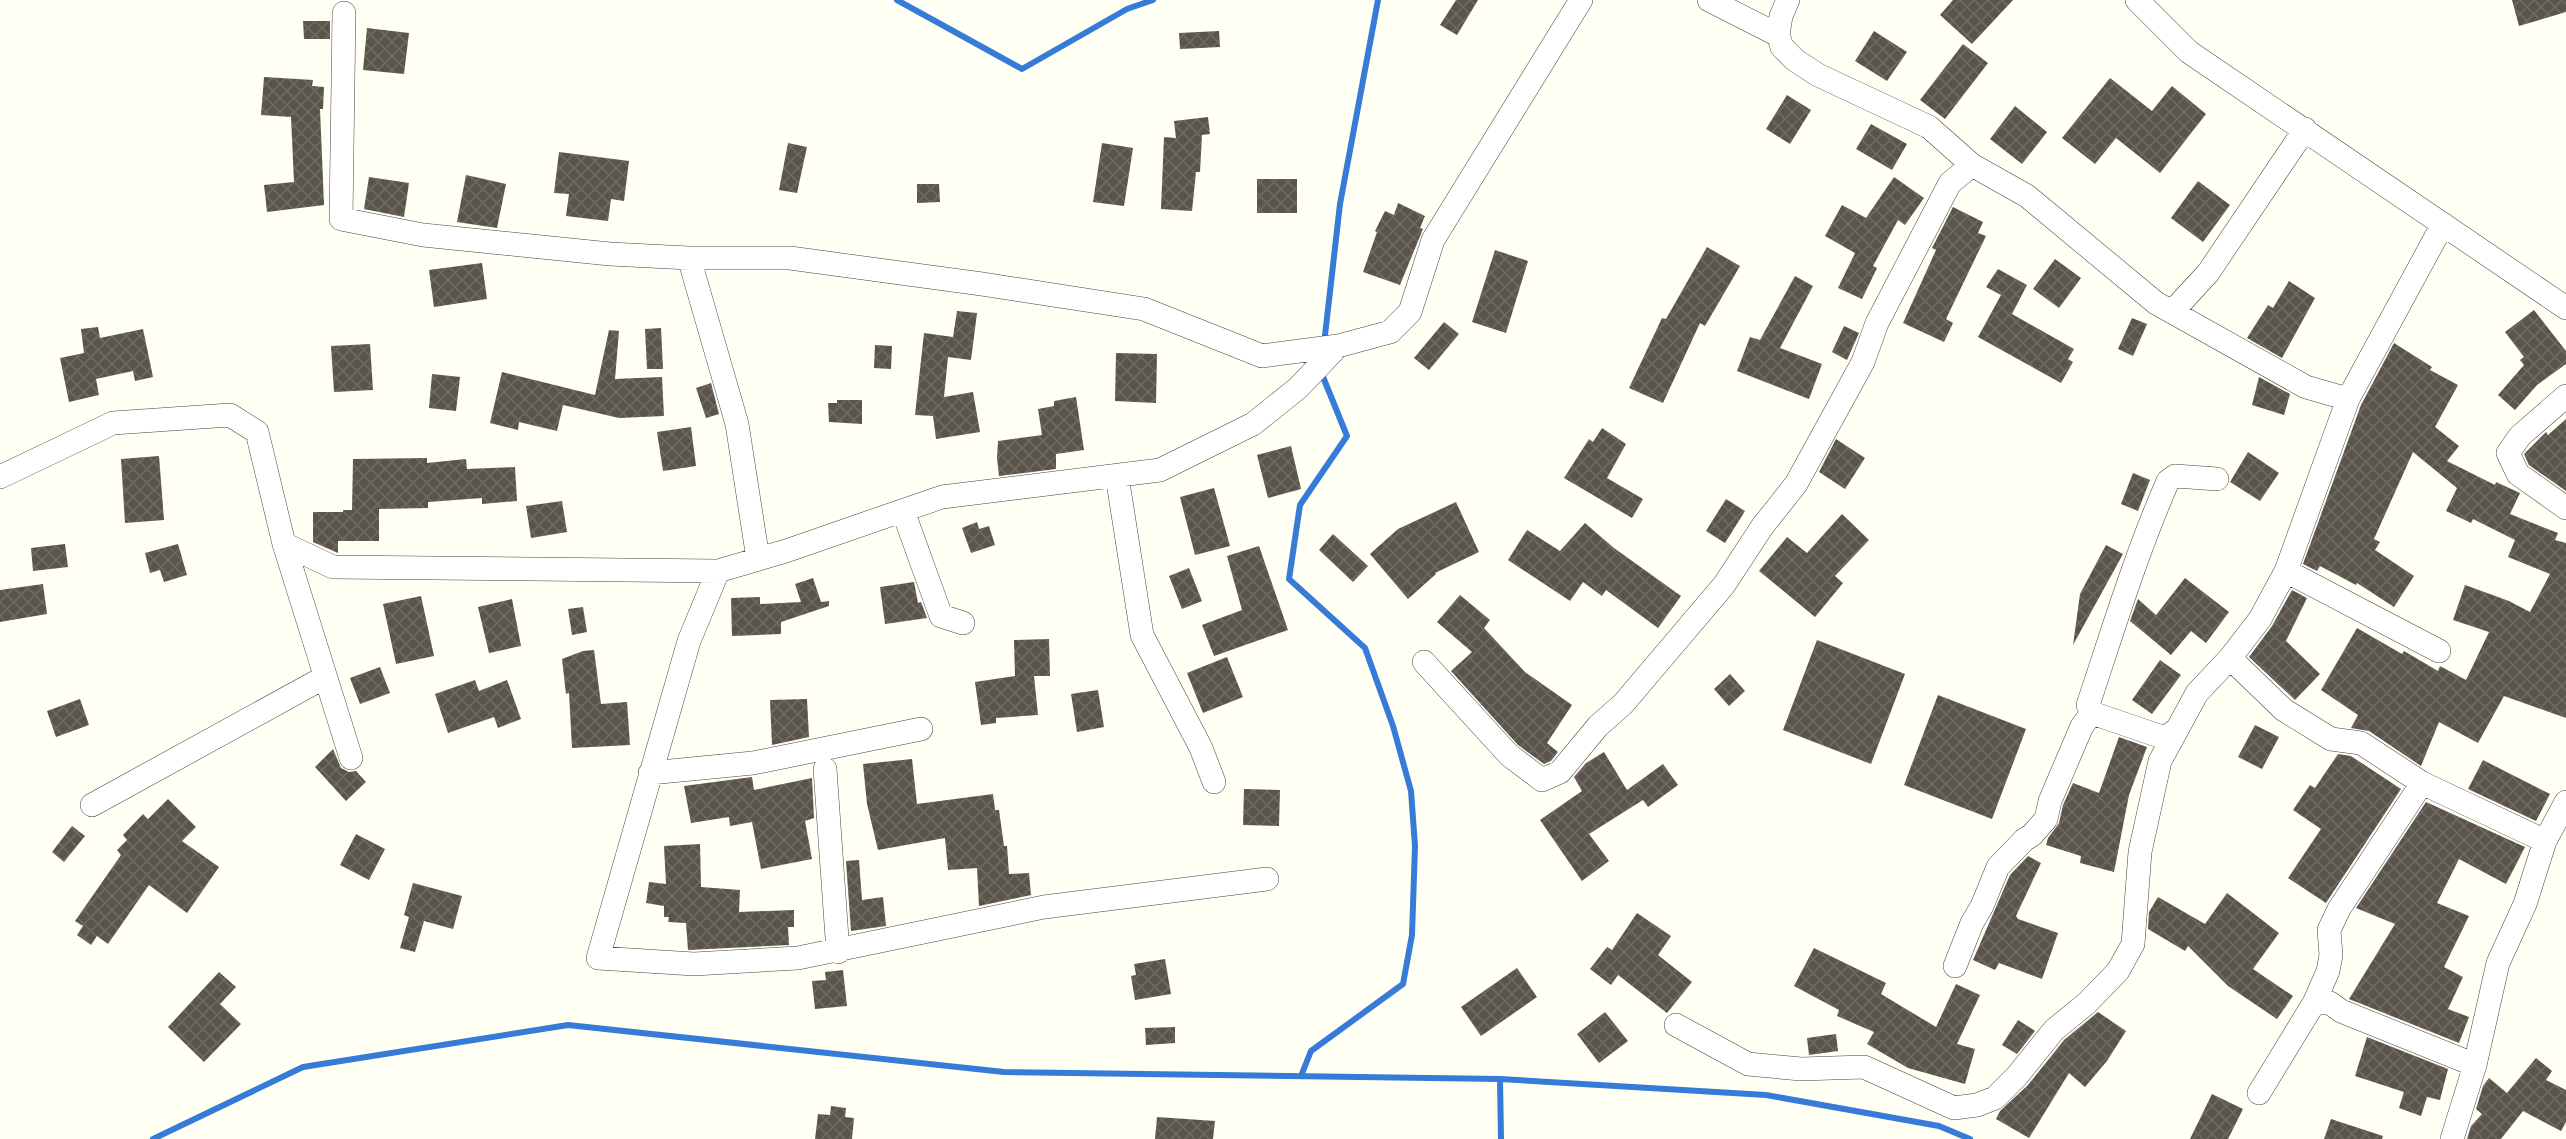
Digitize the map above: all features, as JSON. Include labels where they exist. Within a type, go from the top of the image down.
[{"type":"street","points":[[344,13],[341,219],[424,235],[610,254],[689,258],[790,258],[1144,309],[1262,356],[1338,346],[1390,332],[1410,312],[1433,240],[1581,0]]},
{"type":"street","points":[[1709,0],[1778,35]]},
{"type":"street","points":[[1788,0],[1781,16],[1778,35],[1782,47],[1795,60],[1818,75],[1929,127],[1972,165],[2027,196],[2156,303],[2306,387],[2348,399]]},
{"type":"street","points":[[2137,0],[2189,52],[2566,308]]},
{"type":"street","points":[[2172,312],[2208,274],[2305,129]]},
{"type":"street","points":[[1424,662],[1509,755],[1542,780],[1560,772],[1598,726],[1623,704],[1724,585],[1762,527],[1796,484],[1863,362],[1877,323],[1950,183],[1972,165]]},
{"type":"street","points":[[1676,1025],[1748,1064],[1801,1069],[1864,1067],[1954,1108],[1977,1105],[1995,1098],[2017,1076],[2054,1030],[2087,1003],[2118,971],[2133,944],[2140,852],[2160,761],[2197,693],[2230,658],[2260,620],[2286,571],[2348,399],[2443,224]]},
{"type":"street","points":[[689,258],[737,424],[758,559]]},
{"type":"street","points":[[284,544],[333,567],[718,571],[942,497],[1160,470],[1253,424],[1298,388],[1338,346]]},
{"type":"street","points":[[2566,396],[2520,436],[2508,453],[2518,474],[2566,509]]},
{"type":"street","points":[[0,477],[113,423],[230,415],[257,432],[284,544],[351,758]]},
{"type":"street","points":[[1117,476],[1142,635],[1201,748],[1214,782]]},
{"type":"street","points":[[2176,730],[2165,737],[2092,713],[2088,705],[2145,536],[2168,481],[2175,476],[2217,479]]},
{"type":"street","points":[[903,511],[941,616],[963,623]]},
{"type":"street","points":[[718,571],[689,641],[598,958],[694,964],[798,958],[838,952],[1044,907],[1267,879]]},
{"type":"street","points":[[2286,571],[2439,651]]},
{"type":"street","points":[[2230,658],[2284,710],[2331,739],[2361,743],[2422,783],[2545,841]]},
{"type":"street","points":[[92,804],[325,677]]},
{"type":"street","points":[[1955,966],[1998,867],[2046,819],[2050,801],[2082,726],[2092,713]]},
{"type":"street","points":[[650,774],[753,763],[921,729]]},
{"type":"street","points":[[825,769],[838,952]]},
{"type":"street","points":[[2259,1093],[2314,1003],[2328,971],[2331,954],[2329,930],[2339,909],[2422,783]]},
{"type":"street","points":[[2452,1139],[2475,1065],[2498,963],[2525,904],[2545,841],[2566,802]]},
{"type":"street","points":[[2314,1003],[2330,1003],[2341,1011],[2475,1065]]},
{"type":"building","points":[[1456,0],[1478,0],[1457,35],[1440,25]]},
{"type":"building","points":[[1953,0],[2013,0],[1972,44],[1940,15]]},
{"type":"building","points":[[2512,0],[2566,0],[2566,12],[2519,26]]},
{"type":"building","points":[[303,21],[330,21],[330,39],[304,39]]},
{"type":"building","points":[[367,28],[409,33],[404,74],[363,70]]},
{"type":"building","points":[[1219,31],[1220,47],[1180,49],[1179,33]]},
{"type":"building","points":[[1874,31],[1907,52],[1887,81],[1855,61]]},
{"type":"building","points":[[1963,44],[1988,63],[1945,119],[1920,100]]},
{"type":"building","points":[[264,77],[313,80],[312,86],[324,87],[323,109],[320,109],[324,205],[267,212],[264,185],[294,182],[291,117],[261,115]]},
{"type":"building","points":[[2110,78],[2152,111],[2172,86],[2206,114],[2160,173],[2116,138],[2095,164],[2062,138]]},
{"type":"building","points":[[1787,95],[1811,110],[1790,144],[1766,129]]},
{"type":"building","points":[[2015,106],[2047,132],[2022,164],[1990,139]]},
{"type":"building","points":[[1208,117],[1210,134],[1202,135],[1200,172],[1196,172],[1192,211],[1161,209],[1164,137],[1176,138],[1174,121]]},
{"type":"building","points":[[1871,124],[1907,144],[1892,170],[1856,149]]},
{"type":"building","points":[[788,143],[807,147],[797,193],[779,190]]},
{"type":"building","points":[[1102,143],[1133,148],[1124,206],[1093,202]]},
{"type":"building","points":[[559,152],[629,161],[624,201],[611,199],[608,221],[566,216],[569,194],[554,193]]},
{"type":"building","points":[[466,175],[506,184],[497,228],[457,222]]},
{"type":"building","points":[[369,177],[409,183],[404,217],[364,209]]},
{"type":"building","points":[[1894,177],[1924,198],[1905,225],[1898,220],[1873,266],[1877,268],[1862,299],[1838,288],[1855,253],[1825,236],[1842,205],[1866,218]]},
{"type":"building","points":[[1257,179],[1297,179],[1297,213],[1257,213]]},
{"type":"building","points":[[2198,181],[2230,205],[2203,242],[2171,218]]},
{"type":"building","points":[[917,184],[939,184],[940,202],[917,203]]},
{"type":"building","points":[[1398,203],[1425,216],[1420,228],[1423,229],[1400,285],[1363,272],[1377,232],[1375,231],[1385,211],[1394,215]]},
{"type":"building","points":[[1953,207],[1983,222],[1978,233],[1986,236],[1946,319],[1953,323],[1944,342],[1903,323],[1936,250],[1932,248]]},
{"type":"building","points":[[1707,247],[1740,266],[1705,326],[1700,323],[1663,403],[1629,388],[1662,318],[1666,319]]},
{"type":"building","points":[[1495,250],[1528,261],[1506,333],[1472,322]]},
{"type":"building","points":[[2055,259],[2081,278],[2059,308],[2033,289]]},
{"type":"building","points":[[482,263],[487,299],[434,307],[429,270]]},
{"type":"building","points":[[1998,269],[2027,285],[2012,314],[2074,349],[2068,359],[2073,362],[2061,383],[1978,337],[2001,295],[1986,287]]},
{"type":"building","points":[[1795,276],[1813,286],[1780,348],[1822,364],[1809,399],[1737,371],[1750,337],[1760,340]]},
{"type":"building","points":[[2289,281],[2315,298],[2282,358],[2247,338],[2268,305],[2273,308]]},
{"type":"building","points":[[2534,310],[2566,351],[2566,364],[2537,385],[2515,410],[2498,395],[2524,365],[2520,360],[2524,357],[2505,332]]},
{"type":"building","points":[[957,311],[977,313],[971,360],[948,357],[944,397],[973,392],[980,432],[936,439],[933,416],[915,415],[924,333],[953,337]]},
{"type":"building","points":[[2132,318],[2147,324],[2133,356],[2118,349]]},
{"type":"building","points":[[1444,322],[1459,334],[1429,370],[1414,358]]},
{"type":"building","points":[[1844,326],[1859,333],[1847,360],[1832,352]]},
{"type":"building","points":[[98,327],[100,338],[143,329],[153,377],[135,381],[133,371],[96,379],[99,395],[69,402],[60,358],[84,353],[81,329]]},
{"type":"building","points":[[661,328],[663,369],[647,369],[645,329]]},
{"type":"building","points":[[609,330],[619,331],[615,379],[662,377],[664,416],[619,418],[563,405],[557,431],[519,422],[518,430],[490,423],[502,372],[595,395]]},
{"type":"building","points":[[2394,343],[2432,367],[2430,370],[2458,385],[2435,427],[2459,446],[2447,461],[2495,485],[2496,482],[2520,493],[2510,514],[2558,533],[2555,540],[2566,543],[2566,718],[2504,696],[2478,743],[2439,722],[2421,766],[2369,731],[2351,728],[2358,715],[2321,690],[2357,628],[2402,654],[2404,651],[2438,671],[2440,666],[2466,680],[2489,632],[2453,620],[2465,585],[2509,601],[2530,612],[2550,574],[2508,557],[2515,540],[2473,519],[2471,523],[2446,511],[2457,488],[2413,452],[2374,539],[2380,542],[2375,550],[2414,576],[2394,607],[2357,583],[2356,585],[2320,566],[2317,571],[2303,564],[2361,405]]},
{"type":"building","points":[[370,344],[373,390],[334,392],[331,346]]},
{"type":"building","points":[[875,345],[892,346],[891,369],[874,368]]},
{"type":"building","points":[[1116,353],[1157,354],[1156,403],[1115,401]]},
{"type":"building","points":[[432,374],[460,377],[456,411],[429,408]]},
{"type":"building","points":[[2259,377],[2290,394],[2284,415],[2252,405]]},
{"type":"building","points":[[711,383],[719,414],[706,418],[696,388]]},
{"type":"building","points":[[1076,397],[1084,450],[1056,454],[1056,469],[999,476],[998,441],[1042,435],[1038,409],[1054,406],[1054,401]]},
{"type":"building","points":[[837,400],[862,400],[862,424],[829,422],[828,403],[837,403]]},
{"type":"building","points":[[2566,419],[2566,491],[2529,465],[2524,454],[2546,432],[2548,435]]},
{"type":"building","points":[[691,427],[696,466],[663,471],[657,432]]},
{"type":"building","points":[[1602,428],[1626,444],[1607,478],[1643,499],[1632,518],[1564,478],[1589,439],[1593,442]]},
{"type":"building","points":[[1836,439],[1865,458],[1845,489],[1819,472]]},
{"type":"building","points":[[1291,446],[1301,489],[1268,498],[1257,455]]},
{"type":"building","points":[[2248,452],[2279,473],[2260,501],[2230,482]]},
{"type":"building","points":[[159,456],[164,520],[125,523],[121,459]]},
{"type":"building","points":[[427,458],[427,463],[466,459],[467,469],[515,467],[517,501],[482,504],[482,498],[428,502],[428,508],[379,509],[379,541],[338,541],[338,553],[313,542],[313,512],[352,510],[353,459]]},
{"type":"building","points":[[2133,473],[2150,480],[2138,511],[2121,504]]},
{"type":"building","points":[[1214,488],[1230,546],[1195,555],[1180,497]]},
{"type":"building","points":[[1726,499],[1745,511],[1725,543],[1706,531]]},
{"type":"building","points":[[562,501],[567,532],[531,538],[526,506]]},
{"type":"building","points":[[1456,502],[1479,552],[1435,573],[1408,599],[1370,554],[1398,529]]},
{"type":"building","points":[[1842,514],[1869,540],[1835,576],[1843,583],[1815,617],[1759,571],[1787,537],[1807,553]]},
{"type":"building","points":[[977,522],[979,529],[989,526],[995,545],[971,553],[962,528]]},
{"type":"building","points":[[1585,523],[1614,548],[1681,596],[1658,628],[1606,590],[1602,596],[1583,582],[1570,601],[1508,560],[1527,530],[1560,551]]},
{"type":"building","points":[[1333,534],[1368,566],[1353,582],[1319,550]]},
{"type":"building","points":[[65,544],[68,567],[33,571],[31,548]]},
{"type":"building","points":[[178,544],[187,575],[164,582],[160,570],[150,573],[145,553]]},
{"type":"building","points":[[2106,545],[2123,554],[2073,645],[2080,594]]},
{"type":"building","points":[[1259,546],[1288,630],[1214,656],[1202,625],[1242,610],[1227,556]]},
{"type":"building","points":[[1189,568],[1202,601],[1182,609],[1169,576]]},
{"type":"building","points":[[813,578],[821,602],[829,601],[829,606],[781,622],[781,634],[732,636],[731,598],[760,597],[760,604],[801,602],[795,584]]},
{"type":"building","points":[[2185,578],[2229,612],[2206,643],[2191,631],[2171,655],[2130,621],[2138,599],[2156,615]]},
{"type":"building","points":[[914,582],[918,603],[921,602],[927,618],[885,624],[880,587]]},
{"type":"building","points":[[43,584],[47,614],[0,622],[0,590]]},
{"type":"building","points":[[2292,590],[2307,598],[2286,641],[2320,674],[2295,700],[2249,657],[2272,626]]},
{"type":"building","points":[[1460,595],[1490,620],[1484,628],[1525,672],[1572,705],[1547,743],[1558,752],[1551,761],[1544,764],[1518,745],[1451,671],[1472,652],[1437,622]]},
{"type":"building","points":[[421,596],[434,656],[396,664],[383,604]]},
{"type":"building","points":[[512,599],[521,646],[489,653],[478,607]]},
{"type":"building","points":[[583,607],[587,632],[572,635],[568,609]]},
{"type":"building","points":[[1049,639],[1050,676],[1034,676],[1038,715],[996,718],[996,723],[981,725],[975,682],[1015,676],[1014,640]]},
{"type":"building","points":[[1817,640],[1905,674],[1871,764],[1783,730]]},
{"type":"building","points":[[594,650],[601,704],[627,702],[630,745],[572,748],[569,693],[566,694],[562,659]]},
{"type":"building","points":[[1227,657],[1243,697],[1203,713],[1187,673]]},
{"type":"building","points":[[2160,660],[2181,675],[2152,714],[2132,700]]},
{"type":"building","points":[[380,667],[390,693],[360,704],[350,678]]},
{"type":"building","points":[[1730,674],[1745,691],[1729,706],[1714,689]]},
{"type":"building","points":[[475,680],[479,691],[507,680],[521,719],[498,728],[494,717],[448,733],[435,694]]},
{"type":"building","points":[[1098,690],[1104,727],[1077,732],[1071,694]]},
{"type":"building","points":[[1938,695],[2026,729],[1992,819],[1904,785]]},
{"type":"building","points":[[80,699],[89,725],[56,737],[47,711]]},
{"type":"building","points":[[807,699],[809,737],[772,745],[770,700]]},
{"type":"building","points":[[2255,725],[2279,737],[2262,769],[2238,757]]},
{"type":"building","points":[[2119,737],[2147,747],[2129,795],[2114,872],[2080,863],[2081,856],[2046,845],[2059,823],[2063,805],[2073,783],[2099,793]]},
{"type":"building","points":[[333,749],[341,768],[349,772],[356,771],[366,782],[346,801],[315,767]]},
{"type":"building","points":[[1604,752],[1627,790],[1663,764],[1678,785],[1648,807],[1643,800],[1589,834],[1609,861],[1582,881],[1540,820],[1582,791],[1574,777],[1586,763]]},
{"type":"building","points":[[2338,754],[2351,756],[2401,789],[2326,903],[2288,878],[2321,829],[2293,810],[2310,785],[2315,788]]},
{"type":"building","points":[[912,759],[917,804],[993,794],[995,810],[999,810],[1004,846],[1007,846],[1009,874],[1029,873],[1031,895],[979,906],[977,868],[948,870],[945,838],[878,850],[867,804],[863,764]]},
{"type":"building","points":[[2483,760],[2550,794],[2536,821],[2468,789]]},
{"type":"building","points":[[752,777],[754,790],[812,778],[814,818],[805,821],[812,859],[761,869],[752,822],[730,826],[729,817],[691,823],[684,786]]},
{"type":"building","points":[[1244,789],[1280,790],[1279,826],[1243,825]]},
{"type":"building","points":[[168,799],[196,827],[182,841],[219,867],[187,913],[149,885],[108,944],[97,936],[91,945],[77,935],[83,926],[75,921],[121,855],[117,850],[127,840],[123,835],[143,814],[148,819]]},
{"type":"building","points":[[2426,802],[2525,847],[2506,884],[2459,859],[2437,903],[2469,916],[2444,967],[2463,977],[2448,1009],[2469,1017],[2459,1043],[2349,999],[2395,924],[2356,908]]},
{"type":"building","points":[[72,826],[85,836],[64,862],[52,852]]},
{"type":"building","points":[[356,834],[385,849],[369,880],[340,865]]},
{"type":"building","points":[[700,844],[701,887],[740,890],[739,912],[794,910],[794,927],[788,927],[789,945],[688,950],[686,923],[668,922],[669,917],[664,917],[664,906],[646,903],[649,882],[666,884],[664,846]]},
{"type":"building","points":[[2028,856],[2041,863],[2016,916],[2058,933],[2042,979],[1999,963],[1995,970],[1973,960],[2010,875]]},
{"type":"building","points":[[859,860],[862,900],[883,897],[886,926],[851,931],[846,861]]},
{"type":"building","points":[[413,883],[462,896],[453,929],[424,921],[415,952],[400,948],[409,917],[404,915]]},
{"type":"building","points":[[2227,893],[2279,933],[2253,969],[2293,996],[2277,1019],[2228,986],[2188,946],[2185,951],[2148,929],[2149,912],[2158,897],[2205,924]]},
{"type":"building","points":[[1637,913],[1671,936],[1658,955],[1692,982],[1667,1013],[1618,975],[1611,985],[1590,969],[1607,947],[1612,950]]},
{"type":"building","points":[[1814,948],[1886,983],[1881,994],[1936,1027],[1956,984],[1980,995],[1957,1044],[1975,1049],[1965,1084],[1908,1068],[1867,1044],[1874,1032],[1837,1016],[1839,1010],[1794,986]]},
{"type":"building","points":[[1165,959],[1171,994],[1135,1000],[1131,976],[1136,975],[1134,964]]},
{"type":"building","points":[[1517,968],[1537,997],[1481,1036],[1461,1007]]},
{"type":"building","points":[[843,970],[847,1006],[815,1009],[812,981],[826,980],[825,972]]},
{"type":"building","points":[[219,972],[236,987],[220,1004],[241,1024],[204,1062],[168,1027]]},
{"type":"building","points":[[1605,1012],[1628,1041],[1599,1063],[1577,1034]]},
{"type":"building","points":[[2098,1012],[2126,1031],[2107,1061],[2085,1087],[2069,1073],[2029,1138],[1996,1119],[2000,1111],[2028,1085],[2064,1040]]},
{"type":"building","points":[[2018,1020],[2035,1031],[2017,1054],[2002,1045]]},
{"type":"building","points":[[1175,1027],[1175,1043],[1146,1045],[1145,1028]]},
{"type":"building","points":[[1836,1034],[1838,1051],[1809,1055],[1807,1038]]},
{"type":"building","points":[[2367,1037],[2448,1069],[2440,1100],[2427,1097],[2421,1116],[2399,1108],[2404,1092],[2355,1076]]},
{"type":"building","points":[[2536,1058],[2552,1071],[2546,1080],[2566,1090],[2566,1122],[2561,1131],[2523,1111],[2501,1139],[2467,1139],[2471,1126],[2482,1114],[2476,1109],[2483,1086],[2489,1078],[2507,1093]]},
{"type":"building","points":[[2212,1094],[2243,1109],[2228,1139],[2190,1139]]},
{"type":"building","points":[[831,1106],[846,1108],[845,1117],[854,1118],[852,1139],[815,1139],[818,1114],[830,1115]]},
{"type":"building","points":[[1157,1117],[1215,1121],[1213,1139],[1155,1139]]},
{"type":"building","points":[[2331,1119],[2383,1136],[2382,1139],[2324,1139]]},
{"type":"waterway","points":[[897,0],[1022,69],[1127,9],[1153,0]]},
{"type":"waterway","points":[[1324,344],[1340,204],[1378,0]]},
{"type":"waterway","points":[[1301,1076],[1311,1051],[1403,984],[1412,935],[1415,846],[1411,791],[1393,726],[1365,648],[1289,579],[1300,505],[1347,436],[1321,372]]},
{"type":"waterway","points":[[153,1139],[303,1067],[568,1025],[1004,1072],[1500,1079],[1766,1095],[1939,1126],[1970,1139]]},
{"type":"waterway","points":[[1500,1079],[1501,1139]]}]
